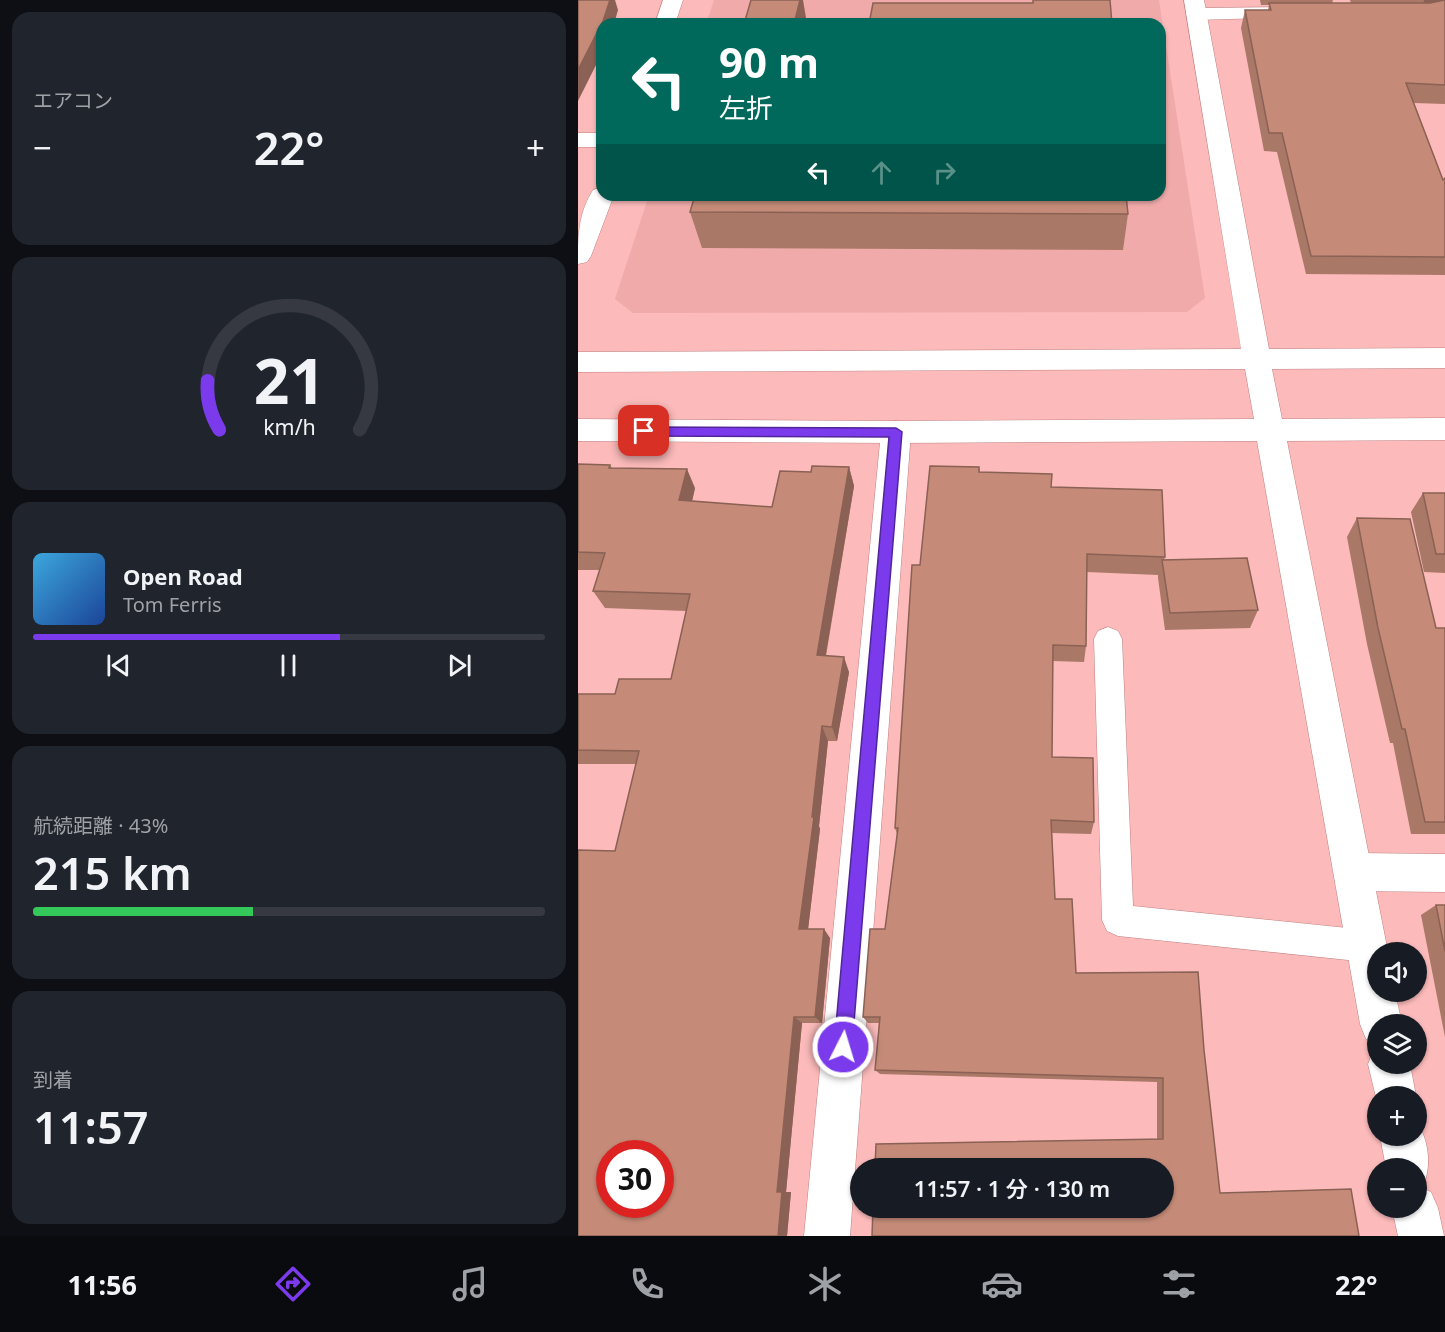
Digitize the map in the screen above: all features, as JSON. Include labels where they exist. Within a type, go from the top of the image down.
[{"type":"street","points":[[667,18],[673,0]]},
{"type":"street","points":[[1309,13],[1195,7],[1257,359],[1367,946]]},
{"type":"street","points":[[578,140],[596,140]]},
{"type":"street","points":[[578,256],[600,201]]},
{"type":"street","points":[[578,362],[1445,358]]},
{"type":"street","points":[[578,430],[896,432],[1445,429]]},
{"type":"street","points":[[827,1236],[896,432]]},
{"type":"street","points":[[1353,872],[1445,873]]},
{"type":"street","points":[[1417,1218],[1421,1236]]},
{"type":"lane","points":[[1108,639],[1118,920],[1367,946]]},
{"type":"shaded area","points":[[714,0],[1159,0],[1162,18],[708,18]]},
{"type":"shaded area","points":[[1166,45],[1205,298],[1187,312],[633,313],[615,299],[647,201],[1166,201]]},
{"type":"building","points":[[578,0],[610,0],[604,18],[596,18],[596,35],[578,70]]},
{"type":"building","points":[[751,0],[800,0],[796,18],[746,18]]},
{"type":"building","points":[[1033,0],[1110,0],[1112,18],[870,18],[873,3],[1033,3]]},
{"type":"building","points":[[1445,0],[1445,85],[1406,83],[1443,180],[1445,178],[1445,257],[1311,256],[1282,133],[1269,133],[1245,10],[1271,10],[1269,3],[1430,3]]},
{"type":"building","points":[[693,201],[1127,201],[1128,214],[690,212]]},
{"type":"building","points":[[578,464],[610,465],[609,468],[687,469],[679,500],[772,507],[780,471],[811,472],[812,466],[849,467],[817,655],[844,657],[832,727],[822,726],[812,817],[814,817],[799,929],[824,929],[815,1017],[794,1017],[777,1192],[782,1192],[778,1236],[578,1236],[578,850],[615,851],[639,751],[578,750],[578,694],[615,694],[619,679],[671,679],[690,594],[593,591],[605,553],[578,552]]},
{"type":"building","points":[[930,466],[979,467],[979,472],[1052,474],[1051,487],[1162,490],[1165,557],[1087,554],[1086,646],[1053,645],[1052,757],[1093,758],[1094,822],[1051,820],[1055,899],[1072,899],[1076,973],[1198,972],[1220,1193],[1351,1189],[1359,1236],[872,1236],[873,1218],[1174,1218],[1174,1158],[875,1158],[876,1144],[1163,1139],[1163,1078],[875,1070],[880,1017],[863,1017],[870,929],[885,929],[898,828],[895,828],[912,565],[920,565]]},
{"type":"building","points":[[1423,493],[1445,493],[1445,554],[1436,554]]},
{"type":"building","points":[[1357,518],[1410,519],[1436,628],[1445,628],[1445,822],[1425,822],[1405,729],[1402,729],[1378,628]]},
{"type":"building","points":[[1247,558],[1258,610],[1170,613],[1162,560]]},
{"type":"building","points":[[1436,905],[1445,905],[1445,951]]},
{"type":"route","points":[[644,431],[896,432],[843,1047]]}]
